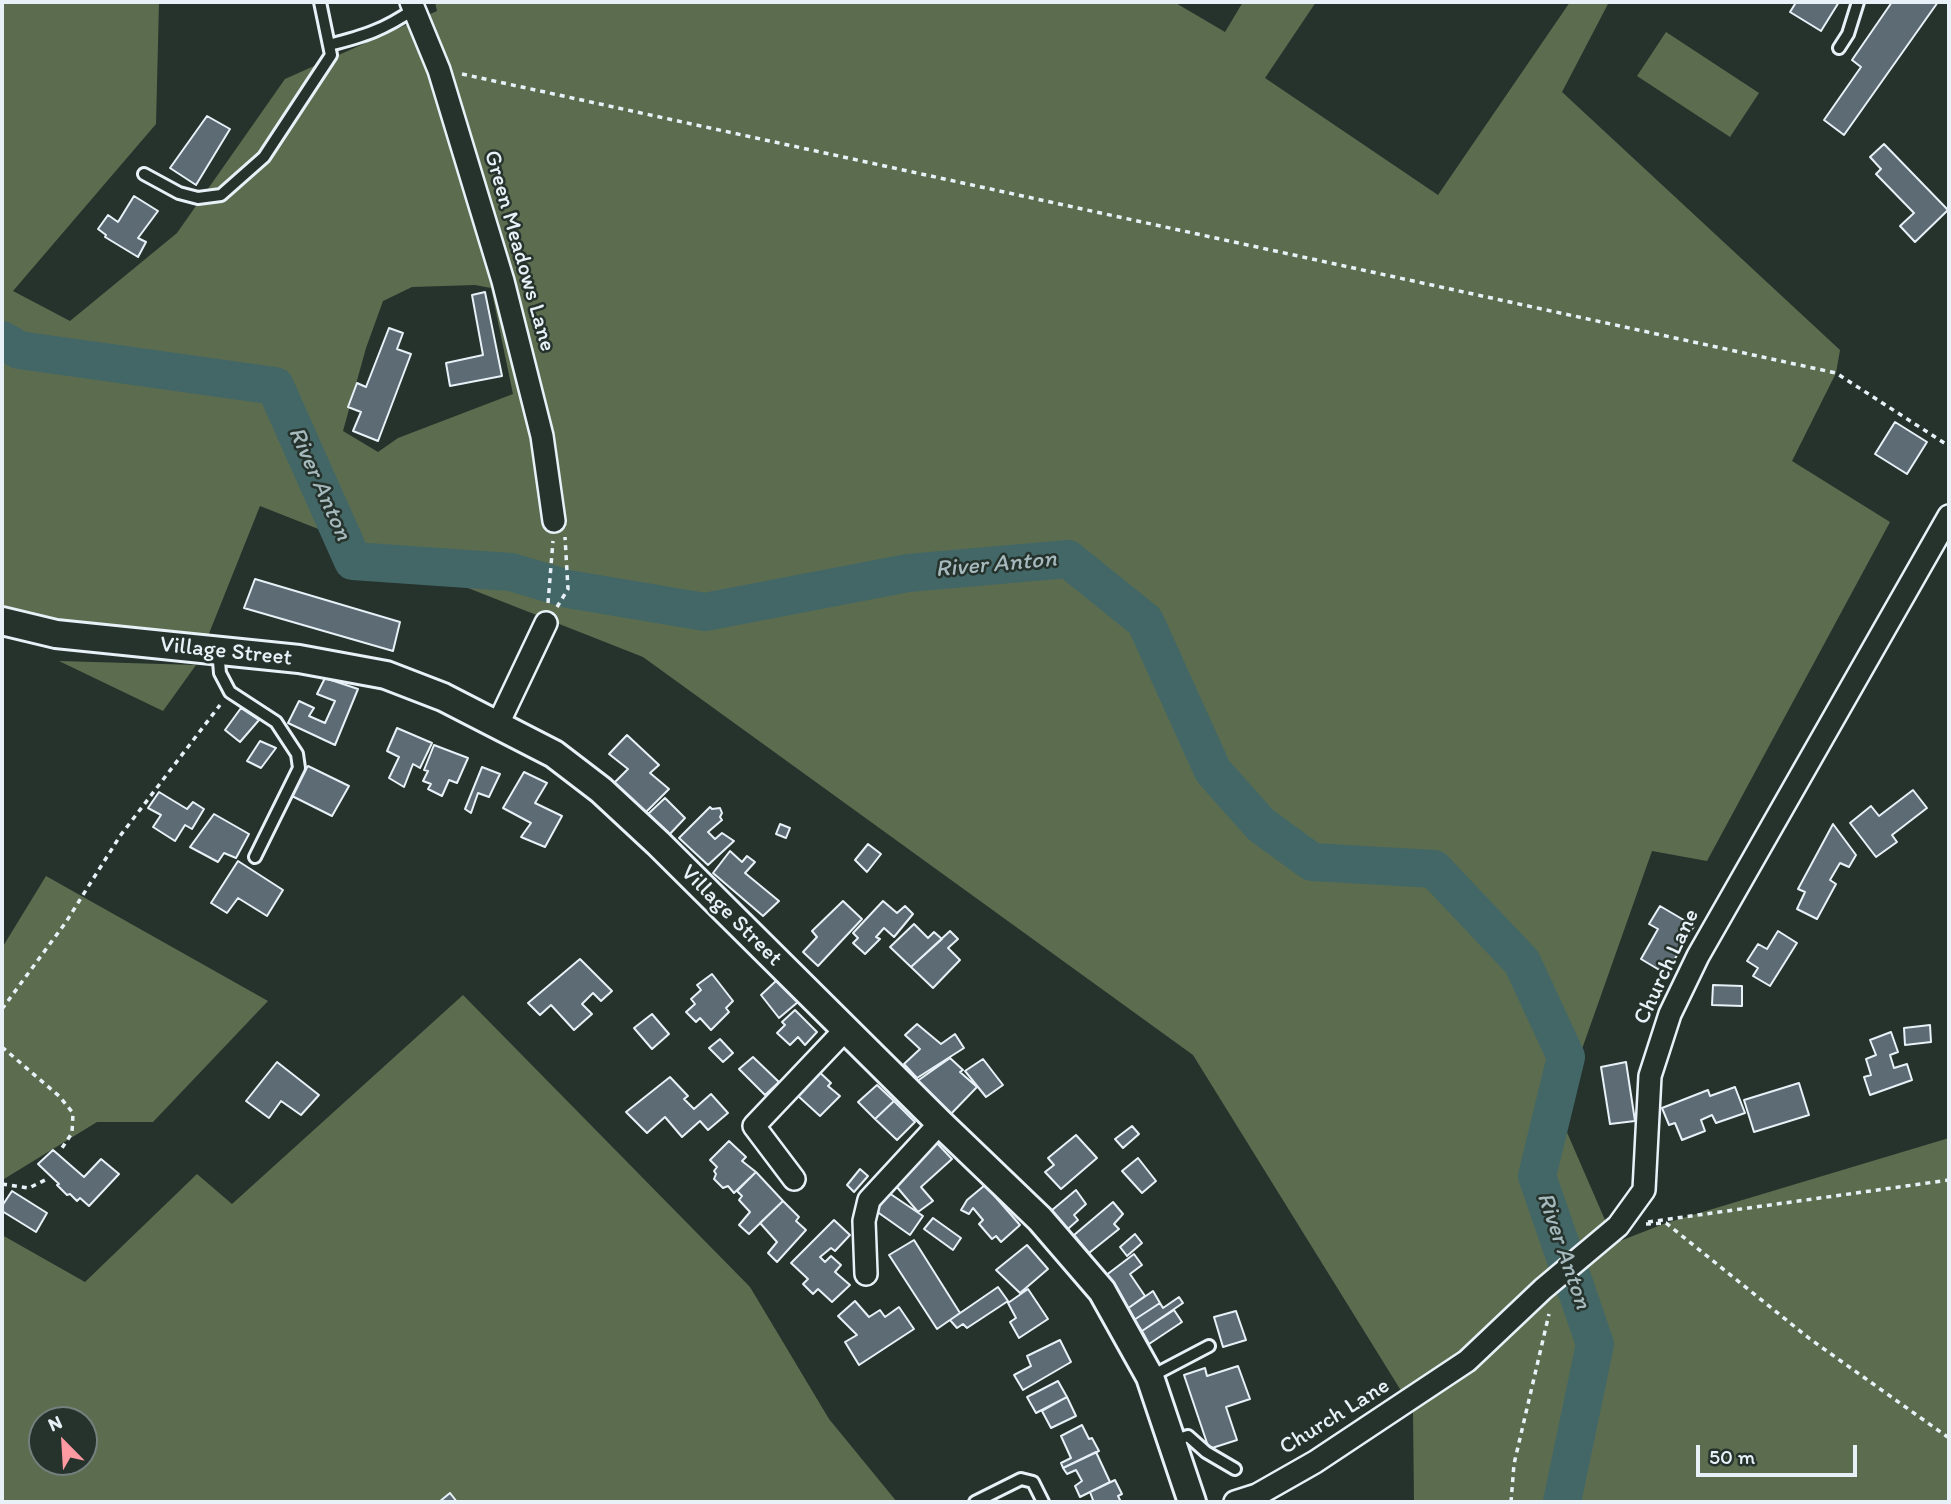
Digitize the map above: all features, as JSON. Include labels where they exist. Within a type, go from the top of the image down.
[{"type":"street","name":"Green Meadows Lane","points":[[412,5],[439,69],[503,281],[542,436],[554,515]]},
{"type":"street","name":"Church Lane","points":[[1235,1502],[1257,1495],[1373,1426],[1467,1361],[1543,1289],[1618,1226],[1644,1190],[1650,1076],[1670,1014],[1698,956],[1949,516]]},
{"type":"street","name":"Village Street","points":[[2,621],[56,634],[299,659],[386,675],[443,697],[554,754],[601,790],[1040,1219],[1102,1291],[1150,1377],[1192,1502]]},
{"type":"street","points":[[498,724],[546,623]]},
{"type":"street","points":[[793,1180],[754,1126],[846,1029]]},
{"type":"street","points":[[866,1273],[864,1221],[869,1200],[940,1123]]},
{"type":"lane","points":[[145,174],[179,193],[198,198],[220,195],[264,157],[331,55],[320,2]]},
{"type":"lane","points":[[1839,48],[1848,34],[1858,2]]},
{"type":"lane","points":[[329,45],[391,26],[412,5]]},
{"type":"lane","points":[[218,650],[220,673],[230,692],[276,722],[297,754],[299,768],[255,857]]},
{"type":"lane","points":[[1150,1377],[1209,1346]]},
{"type":"lane","points":[[1170,1442],[1188,1436],[1206,1452],[1235,1469]]},
{"type":"lane","points":[[975,1502],[1021,1479],[1034,1482],[1043,1502]]},
{"type":"path","points":[[439,69],[1836,373],[1949,446]]},
{"type":"path","points":[[546,623],[568,589],[564,524],[554,515]]},
{"type":"path","points":[[546,623],[554,515]]},
{"type":"path","points":[[2,1009],[66,922],[120,836],[230,692]]},
{"type":"path","points":[[2,1047],[59,1096],[73,1113],[72,1132],[62,1148]]},
{"type":"path","points":[[2,1184],[29,1188],[45,1180]]},
{"type":"path","points":[[1618,1226],[1949,1180]]},
{"type":"path","points":[[1618,1226],[1666,1223],[1810,1339],[1949,1438]]},
{"type":"path","points":[[1511,1502],[1514,1464],[1551,1305],[1543,1289]]},
{"type":"green space","points":[[2,2],[159,2],[156,124],[13,291],[70,321],[177,233],[285,79],[437,11],[435,2],[1174,2],[1225,32],[1243,2],[1316,2],[1265,78],[1438,195],[1570,2],[1609,2],[1562,92],[1840,350],[1836,373],[1792,461],[1890,522],[1707,861],[1652,851],[1559,1114],[1615,1243],[1666,1223],[1949,1138],[1949,1502],[1414,1502],[1413,1410],[1193,1055],[643,657],[260,506],[208,636],[142,637],[2,611]],"holes":[[[475,285],[491,288],[513,394],[398,438],[378,452],[343,431],[366,348],[383,301],[412,287]]]},
{"type":"green space","points":[[1666,32],[1759,93],[1730,137],[1637,76]]},
{"type":"green space","points":[[59,661],[196,665],[163,711]]},
{"type":"green space","points":[[46,876],[268,1001],[153,1122],[97,1122],[4,1179],[2,948]]},
{"type":"green space","points":[[463,995],[750,1287],[829,1419],[897,1502],[2,1502],[2,1235],[85,1282],[197,1174],[232,1204]]},
{"type":"building","points":[[1792,2],[1839,2],[1821,31],[1790,12],[1795,4]]},
{"type":"building","points":[[1892,2],[1938,2],[1844,135],[1824,120],[1861,67],[1852,60]]},
{"type":"building","points":[[207,116],[230,129],[196,185],[170,168]]},
{"type":"building","points":[[1884,144],[1948,210],[1915,242],[1900,226],[1914,213],[1876,174],[1881,169],[1870,157]]},
{"type":"building","points":[[134,196],[158,211],[138,238],[146,242],[138,257],[105,237],[98,229],[108,215],[118,222]]},
{"type":"building","points":[[485,292],[502,376],[450,386],[446,363],[483,355],[472,295]]},
{"type":"building","points":[[389,328],[403,333],[397,349],[411,354],[378,441],[353,431],[361,412],[348,407],[357,383],[366,387]]},
{"type":"building","points":[[1895,422],[1927,442],[1907,474],[1875,454]]},
{"type":"building","points":[[255,579],[400,622],[393,651],[244,608]]},
{"type":"building","points":[[325,678],[358,689],[335,745],[288,723],[299,701],[314,708],[309,716],[325,723],[335,701],[317,694]]},
{"type":"building","points":[[241,708],[259,720],[240,742],[225,730]]},
{"type":"building","points":[[397,728],[432,743],[420,768],[413,764],[404,787],[389,778],[399,757],[387,751]]},
{"type":"building","points":[[627,735],[659,765],[650,773],[669,789],[645,813],[612,785],[628,769],[609,754]]},
{"type":"building","points":[[260,741],[276,748],[261,768],[247,761]]},
{"type":"building","points":[[434,745],[468,758],[457,783],[449,780],[442,796],[428,789],[431,784],[423,781],[428,771],[424,770]]},
{"type":"building","points":[[308,766],[349,786],[332,816],[290,795]]},
{"type":"building","points":[[482,767],[500,774],[489,797],[478,793],[471,813],[465,809]]},
{"type":"building","points":[[524,772],[547,783],[535,803],[562,816],[545,847],[521,837],[531,823],[503,808]]},
{"type":"building","points":[[1913,790],[1927,808],[1892,835],[1897,842],[1876,857],[1850,823],[1871,806],[1879,816]]},
{"type":"building","points":[[159,792],[187,809],[193,802],[204,809],[192,829],[185,825],[175,841],[153,827],[161,815],[148,808]]},
{"type":"building","points":[[665,798],[685,818],[668,836],[647,815]]},
{"type":"building","points":[[710,807],[720,808],[722,820],[708,832],[715,839],[722,833],[734,841],[708,865],[679,838]]},
{"type":"building","points":[[214,814],[249,834],[236,858],[224,853],[218,862],[190,847]]},
{"type":"building","points":[[780,824],[790,828],[786,838],[776,834]]},
{"type":"building","points":[[1833,824],[1856,855],[1849,867],[1840,863],[1830,880],[1836,884],[1817,919],[1797,909],[1805,892],[1798,889]]},
{"type":"building","points":[[868,844],[881,854],[867,872],[855,860]]},
{"type":"building","points":[[730,851],[742,862],[747,856],[755,862],[745,873],[779,901],[763,916],[713,873]]},
{"type":"building","points":[[238,861],[283,890],[267,916],[238,898],[227,913],[211,903]]},
{"type":"building","points":[[843,901],[862,919],[818,966],[803,952],[817,937],[812,931]]},
{"type":"building","points":[[883,901],[897,913],[905,906],[913,914],[894,937],[884,928],[876,937],[880,939],[865,954],[853,943],[858,938],[853,933]]},
{"type":"building","points":[[1660,906],[1694,926],[1666,974],[1641,959],[1658,929],[1649,924]]},
{"type":"building","points":[[914,924],[928,938],[934,932],[942,939],[911,967],[890,947]]},
{"type":"building","points":[[950,931],[958,939],[948,948],[960,960],[933,988],[911,967]]},
{"type":"building","points":[[1778,931],[1797,943],[1770,986],[1753,976],[1758,968],[1747,961],[1758,944],[1767,949]]},
{"type":"building","points":[[580,959],[612,991],[601,1001],[593,993],[582,1004],[592,1014],[574,1030],[551,1005],[540,1015],[528,1003]]},
{"type":"building","points":[[712,974],[733,1001],[726,1008],[729,1012],[711,1030],[700,1018],[696,1022],[686,1012],[695,1004],[691,999],[701,990],[697,985]]},
{"type":"building","points":[[777,980],[798,1002],[779,1018],[761,995]]},
{"type":"building","points":[[1713,985],[1742,986],[1742,1006],[1712,1005]]},
{"type":"building","points":[[795,1010],[817,1032],[805,1045],[798,1037],[790,1045],[777,1033],[785,1025],[782,1022]]},
{"type":"building","points":[[652,1014],[669,1034],[652,1049],[634,1028]]},
{"type":"building","points":[[917,1024],[941,1044],[955,1034],[964,1048],[917,1078],[904,1064],[920,1049],[905,1035]]},
{"type":"building","points":[[1930,1025],[1931,1042],[1905,1045],[1904,1028]]},
{"type":"building","points":[[1891,1032],[1898,1052],[1890,1055],[1894,1068],[1907,1064],[1912,1080],[1870,1095],[1864,1077],[1871,1075],[1866,1059],[1876,1055],[1870,1040]]},
{"type":"building","points":[[720,1039],[733,1053],[723,1062],[709,1048]]},
{"type":"building","points":[[753,1057],[779,1082],[765,1095],[739,1069]]},
{"type":"building","points":[[950,1058],[963,1070],[960,1072],[977,1087],[948,1117],[913,1084]]},
{"type":"building","points":[[983,1059],[1003,1085],[986,1097],[965,1071]]},
{"type":"building","points":[[277,1062],[319,1095],[301,1115],[281,1101],[269,1118],[246,1101]]},
{"type":"building","points":[[1626,1062],[1635,1121],[1610,1124],[1601,1067]]},
{"type":"building","points":[[814,1067],[831,1083],[828,1086],[840,1096],[820,1116],[797,1095]]},
{"type":"building","points":[[670,1077],[688,1096],[684,1099],[694,1109],[711,1094],[728,1113],[708,1130],[700,1121],[682,1137],[665,1117],[647,1133],[626,1112]]},
{"type":"building","points":[[1799,1083],[1809,1115],[1754,1132],[1744,1100]]},
{"type":"building","points":[[877,1085],[894,1101],[875,1119],[858,1102]]},
{"type":"building","points":[[1735,1087],[1745,1113],[1716,1123],[1712,1115],[1701,1120],[1705,1131],[1682,1140],[1675,1123],[1669,1125],[1662,1108],[1708,1090],[1710,1096]]},
{"type":"building","points":[[894,1101],[915,1122],[897,1140],[875,1119]]},
{"type":"building","points":[[1132,1126],[1139,1134],[1123,1148],[1115,1139]]},
{"type":"building","points":[[1076,1135],[1097,1158],[1061,1189],[1045,1172],[1054,1165],[1048,1158]]},
{"type":"building","points":[[934,1140],[952,1159],[921,1187],[933,1201],[918,1212],[891,1180]]},
{"type":"building","points":[[729,1141],[746,1157],[742,1161],[756,1172],[734,1193],[728,1186],[723,1188],[714,1179],[717,1167],[710,1160]]},
{"type":"building","points":[[53,1150],[84,1177],[101,1159],[119,1174],[89,1206],[80,1198],[77,1201],[70,1194],[67,1195],[38,1164]]},
{"type":"building","points":[[1138,1158],[1156,1181],[1142,1193],[1122,1171]]},
{"type":"building","points":[[860,1169],[868,1176],[854,1192],[847,1185]]},
{"type":"building","points":[[756,1172],[783,1201],[749,1234],[739,1225],[750,1212],[739,1200],[742,1196],[737,1191]]},
{"type":"building","points":[[985,1185],[1020,1225],[1001,1242],[996,1236],[992,1239],[979,1224],[983,1220],[973,1208],[969,1214],[961,1210],[967,1200]]},
{"type":"building","points":[[1076,1190],[1086,1204],[1074,1215],[1078,1220],[1061,1235],[1045,1216]]},
{"type":"building","points":[[12,1191],[47,1213],[36,1232],[2,1211],[2,1206]]},
{"type":"building","points":[[889,1193],[923,1216],[910,1235],[876,1211]]},
{"type":"building","points":[[783,1201],[799,1217],[796,1221],[806,1230],[777,1262],[768,1253],[777,1242],[760,1223]]},
{"type":"building","points":[[1113,1202],[1123,1214],[1114,1224],[1119,1229],[1089,1253],[1074,1235]]},
{"type":"building","points":[[933,1218],[961,1238],[953,1250],[924,1229]]},
{"type":"building","points":[[834,1220],[850,1235],[835,1251],[831,1248],[820,1257],[825,1262],[831,1256],[841,1265],[835,1272],[850,1285],[832,1302],[818,1289],[813,1294],[803,1284],[808,1279],[791,1263]]},
{"type":"building","points":[[1135,1234],[1142,1243],[1127,1256],[1120,1247]]},
{"type":"building","points":[[914,1240],[960,1313],[937,1329],[889,1255]]},
{"type":"building","points":[[1027,1245],[1048,1269],[1020,1293],[996,1270]]},
{"type":"building","points":[[1134,1254],[1142,1265],[1130,1274],[1145,1296],[1127,1309],[1105,1276]]},
{"type":"building","points":[[998,1287],[1008,1301],[967,1328],[963,1324],[957,1328],[950,1320]]},
{"type":"building","points":[[1028,1289],[1048,1319],[1019,1338],[1010,1322],[1016,1318],[1008,1303]]},
{"type":"building","points":[[1153,1291],[1160,1303],[1134,1320],[1127,1309]]},
{"type":"building","points":[[1179,1297],[1183,1303],[1142,1331],[1134,1320],[1160,1303],[1163,1308]]},
{"type":"building","points":[[855,1301],[869,1317],[880,1310],[885,1317],[899,1307],[914,1329],[859,1365],[845,1342],[857,1335],[838,1316]]},
{"type":"building","points":[[1174,1310],[1182,1322],[1149,1344],[1142,1331]]},
{"type":"building","points":[[1236,1311],[1246,1340],[1223,1347],[1214,1317]]},
{"type":"building","points":[[1060,1340],[1071,1362],[1023,1390],[1014,1375],[1031,1366],[1027,1356]]},
{"type":"building","points":[[1238,1366],[1250,1399],[1226,1407],[1237,1440],[1209,1449],[1184,1375],[1205,1368],[1207,1376]]},
{"type":"building","points":[[1058,1381],[1067,1397],[1036,1413],[1027,1397]]},
{"type":"building","points":[[1067,1397],[1076,1416],[1051,1428],[1042,1411]]},
{"type":"building","points":[[1082,1425],[1099,1451],[1063,1468],[1061,1463],[1071,1458],[1061,1436]]},
{"type":"building","points":[[1096,1452],[1110,1482],[1080,1497],[1075,1486],[1082,1481],[1076,1470],[1067,1474],[1063,1468]]},
{"type":"building","points":[[1115,1480],[1122,1494],[1118,1496],[1121,1502],[1090,1502],[1093,1500],[1090,1492]]},
{"type":"building","points":[[450,1493],[457,1502],[439,1502]]},
{"type":"waterway","name":"River Anton","points":[[2,340],[19,350],[275,386],[353,561],[511,572],[568,589],[705,612],[908,573],[1068,559],[1145,621],[1213,771],[1261,825],[1312,862],[1434,869],[1522,962],[1566,1057],[1537,1176],[1595,1344],[1562,1502]]},
{"type":"waterway","name":"River Anton","points":[[2,341],[19,350]]}]
